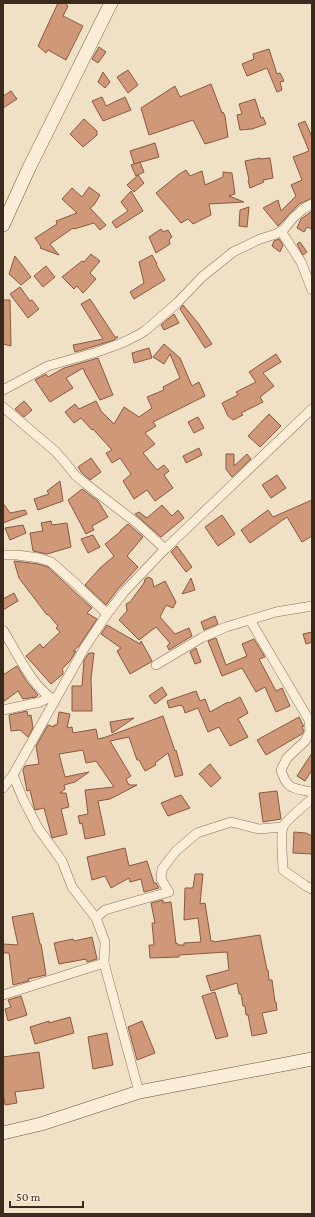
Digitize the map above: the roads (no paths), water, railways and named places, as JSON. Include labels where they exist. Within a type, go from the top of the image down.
[{"type":"street","points":[[4,220],[77,68],[111,3]]},
{"type":"street","points":[[3,390],[48,366],[97,352],[122,343],[140,334],[177,303],[203,276],[233,252],[260,239],[276,234],[284,229],[293,218],[312,204]]},
{"type":"street","points":[[280,231],[301,262],[312,290]]},
{"type":"street","points":[[301,262],[312,271]]},
{"type":"street","points":[[3,408],[55,451],[75,475],[138,524],[165,549]]},
{"type":"street","points":[[3,788],[14,775],[52,699],[107,614],[124,592],[165,549],[312,409]]},
{"type":"street","points":[[3,555],[39,558],[51,562],[107,614]]},
{"type":"street","points":[[156,665],[203,637],[226,627],[276,612],[312,606]]},
{"type":"street","points":[[250,620],[309,720],[310,732],[305,740],[287,758],[281,770],[285,782],[292,788],[312,792]]},
{"type":"street","points":[[3,630],[28,672],[52,699]]},
{"type":"street","points":[[3,710],[23,707],[52,699]]},
{"type":"street","points":[[14,775],[23,799],[38,828],[62,861],[72,888],[96,918],[105,942],[104,963],[139,1092]]},
{"type":"street","points":[[312,799],[301,807],[283,827],[282,843],[283,870],[312,889]]},
{"type":"street","points":[[96,918],[105,910],[169,892],[161,878],[162,869],[176,851],[197,833],[231,822],[258,829],[283,827]]},
{"type":"street","points":[[3,995],[104,963]]},
{"type":"street","points":[[3,1133],[41,1124],[139,1092],[312,1059]]}]
